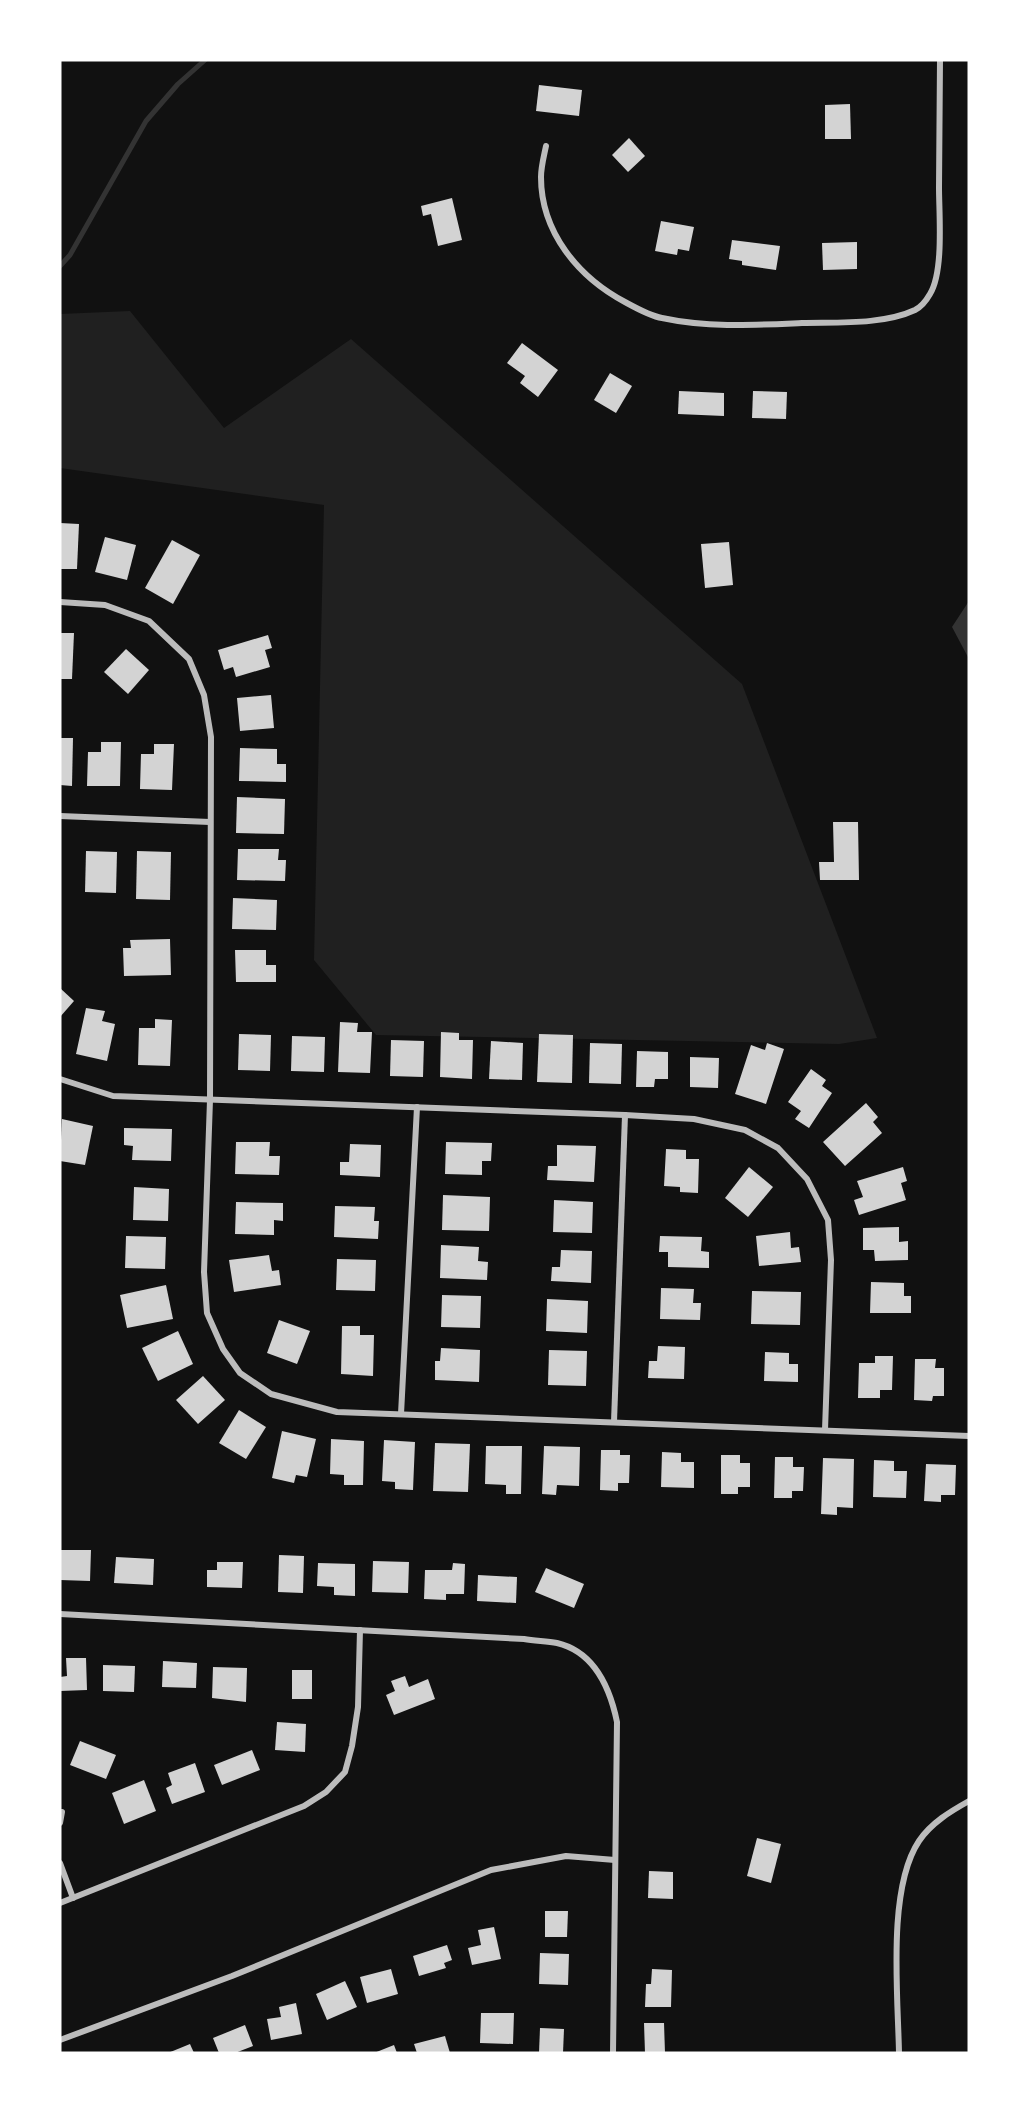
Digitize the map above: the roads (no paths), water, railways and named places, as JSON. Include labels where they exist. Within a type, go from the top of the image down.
[{"type":"street","points":[[546,146],[541,176],[543,202],[550,227],[565,250],[584,274],[603,290],[660,318],[695,323],[738,325],[858,321],[901,315],[916,310],[925,302],[937,278],[940,60]]},
{"type":"street","points":[[60,602],[105,605],[149,621],[189,659],[204,695],[211,737],[210,1100],[204,1272],[207,1313],[223,1349],[240,1373],[272,1394],[337,1412],[969,1436]]},
{"type":"street","points":[[60,816],[210,822]]},
{"type":"street","points":[[60,1079],[113,1096],[625,1115],[694,1119],[746,1130],[778,1148],[807,1179],[828,1220],[831,1260],[825,1430]]},
{"type":"street","points":[[401,1414],[417,1107]]},
{"type":"street","points":[[614,1422],[625,1115]]},
{"type":"street","points":[[60,1614],[524,1639],[559,1643],[582,1654],[600,1674],[611,1695],[617,1722],[613,2053]]},
{"type":"street","points":[[60,1903],[304,1806],[326,1792],[345,1772],[352,1746],[358,1707],[360,1630]]},
{"type":"street","points":[[899,2053],[898,1922],[902,1880],[920,1839],[939,1820],[969,1801]]},
{"type":"street","points":[[60,1823],[62,1812]]},
{"type":"street","points":[[60,2040],[232,1976],[491,1870],[566,1856],[615,1860]]},
{"type":"street","points":[[60,1863],[73,1898]]},
{"type":"waterway","points":[[60,266],[70,255],[146,121],[178,84],[205,60]]}]
